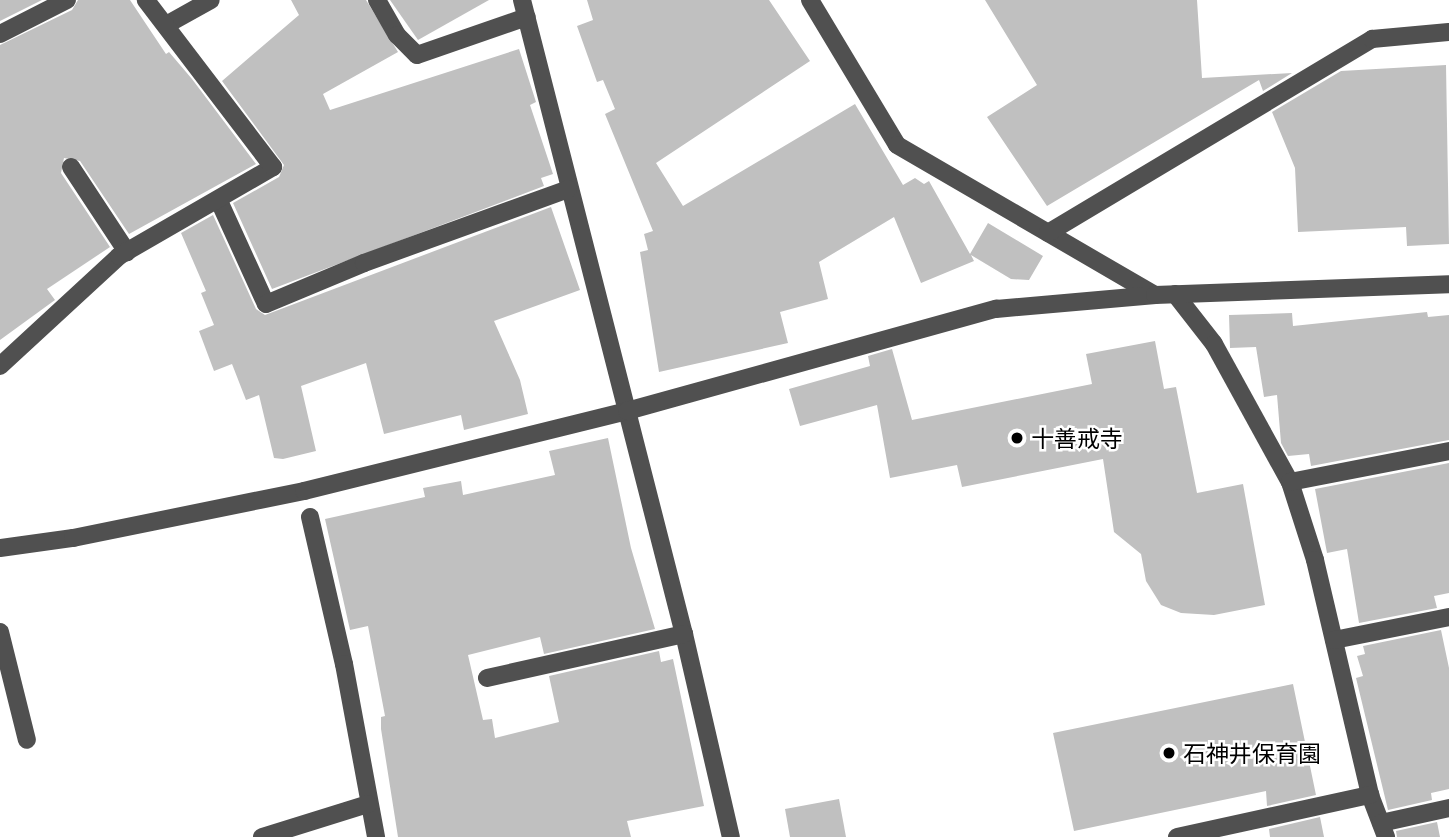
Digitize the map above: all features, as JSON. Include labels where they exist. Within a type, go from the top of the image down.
[{"type":"street","points":[[0,34],[67,0]]},
{"type":"street","points":[[2,360],[127,252],[270,172],[273,161],[146,0]]},
{"type":"street","points":[[166,25],[211,0]]},
{"type":"street","points":[[377,0],[397,35],[418,55],[524,9],[684,634],[731,837]]},
{"type":"street","points":[[810,0],[897,145],[1155,295]]},
{"type":"street","points":[[1048,233],[1372,39],[1449,32]]},
{"type":"street","points":[[71,167],[127,252]]},
{"type":"street","points":[[219,201],[263,301],[272,304],[364,263],[568,189]]},
{"type":"street","points":[[0,548],[73,538],[304,491],[627,411],[996,309],[1155,295],[1449,284]]},
{"type":"street","points":[[1175,294],[1214,344],[1290,482],[1334,640],[1370,795],[1383,830],[1449,808]]},
{"type":"street","points":[[1290,482],[1449,451]]},
{"type":"street","points":[[310,517],[344,664],[376,837]]},
{"type":"street","points":[[1334,640],[1449,617]]},
{"type":"street","points":[[0,632],[27,740]]},
{"type":"street","points":[[487,678],[684,634]]},
{"type":"street","points":[[1177,837],[1370,795]]},
{"type":"street","points":[[262,837],[368,804]]},
{"type":"building","points":[[0,0],[42,0],[0,21]]},
{"type":"building","points":[[78,0],[130,0],[166,54],[169,52],[192,79],[256,164],[129,234],[80,161],[64,158],[61,173],[110,247],[47,289],[55,300],[0,340],[0,45],[72,10]]},
{"type":"building","points":[[291,0],[366,0],[398,52],[323,94],[330,110],[519,49],[536,102],[530,105],[553,174],[541,178],[544,186],[272,289],[233,203],[279,177],[284,165],[222,81],[299,15]]},
{"type":"building","points":[[390,0],[489,0],[418,40]]},
{"type":"building","points":[[587,0],[769,0],[810,61],[656,163],[683,206],[855,104],[903,185],[915,178],[924,184],[929,181],[970,254],[988,223],[1043,256],[1029,280],[1011,279],[971,255],[974,261],[921,283],[894,217],[819,262],[828,299],[780,312],[788,343],[659,372],[640,252],[648,250],[644,234],[653,231],[605,114],[615,109],[603,80],[597,82],[577,26],[593,20]]},
{"type":"building","points":[[985,0],[1197,0],[1202,78],[1292,73],[1263,91],[1259,80],[1047,206],[987,117],[1037,85]]},
{"type":"building","points":[[1446,65],[1449,244],[1407,246],[1406,227],[1298,232],[1295,168],[1272,112],[1341,71]]},
{"type":"building","points":[[551,207],[580,290],[494,321],[520,380],[528,414],[464,430],[461,415],[384,434],[366,363],[301,386],[316,451],[283,459],[274,458],[259,395],[246,400],[232,364],[214,371],[199,331],[214,325],[201,293],[206,291],[181,233],[213,215],[256,309],[265,315]]},
{"type":"building","points":[[1427,312],[1428,317],[1449,315],[1449,440],[1311,466],[1309,454],[1288,456],[1281,443],[1277,395],[1264,397],[1256,347],[1230,348],[1229,315],[1292,313],[1293,326]]},
{"type":"building","points":[[1155,341],[1164,389],[1176,387],[1197,493],[1243,484],[1265,605],[1214,615],[1181,613],[1161,605],[1146,581],[1141,554],[1114,532],[1103,459],[962,487],[957,465],[890,478],[877,405],[800,426],[789,389],[870,366],[868,356],[892,349],[912,420],[1092,384],[1086,354]]},
{"type":"building","points":[[608,438],[631,548],[655,629],[544,654],[540,637],[468,655],[483,720],[492,719],[495,738],[559,722],[549,676],[659,651],[661,662],[673,659],[704,806],[627,821],[631,837],[398,837],[381,729],[381,717],[385,716],[368,626],[350,630],[325,519],[425,497],[423,488],[461,481],[463,495],[555,475],[549,451]]},
{"type":"building","points":[[1449,463],[1449,593],[1434,596],[1437,608],[1359,623],[1347,549],[1327,553],[1315,489]]},
{"type":"building","points":[[1441,630],[1449,668],[1449,789],[1431,793],[1432,800],[1388,810],[1356,678],[1363,676],[1357,656],[1365,654],[1363,646]]},
{"type":"building","points":[[1293,684],[1316,795],[1267,806],[1266,791],[1074,831],[1053,733]]},
{"type":"building","points":[[839,799],[846,837],[790,837],[785,809]]},
{"type":"building","points":[[1320,817],[1324,837],[1270,837],[1269,829]]},
{"type":"building","points":[[1437,822],[1440,837],[1397,837],[1396,831]]},
{"type":"place","name":"十善戒寺","points":[[1017,438]]},
{"type":"place","name":"石神井保育園","points":[[1169,753]]}]
